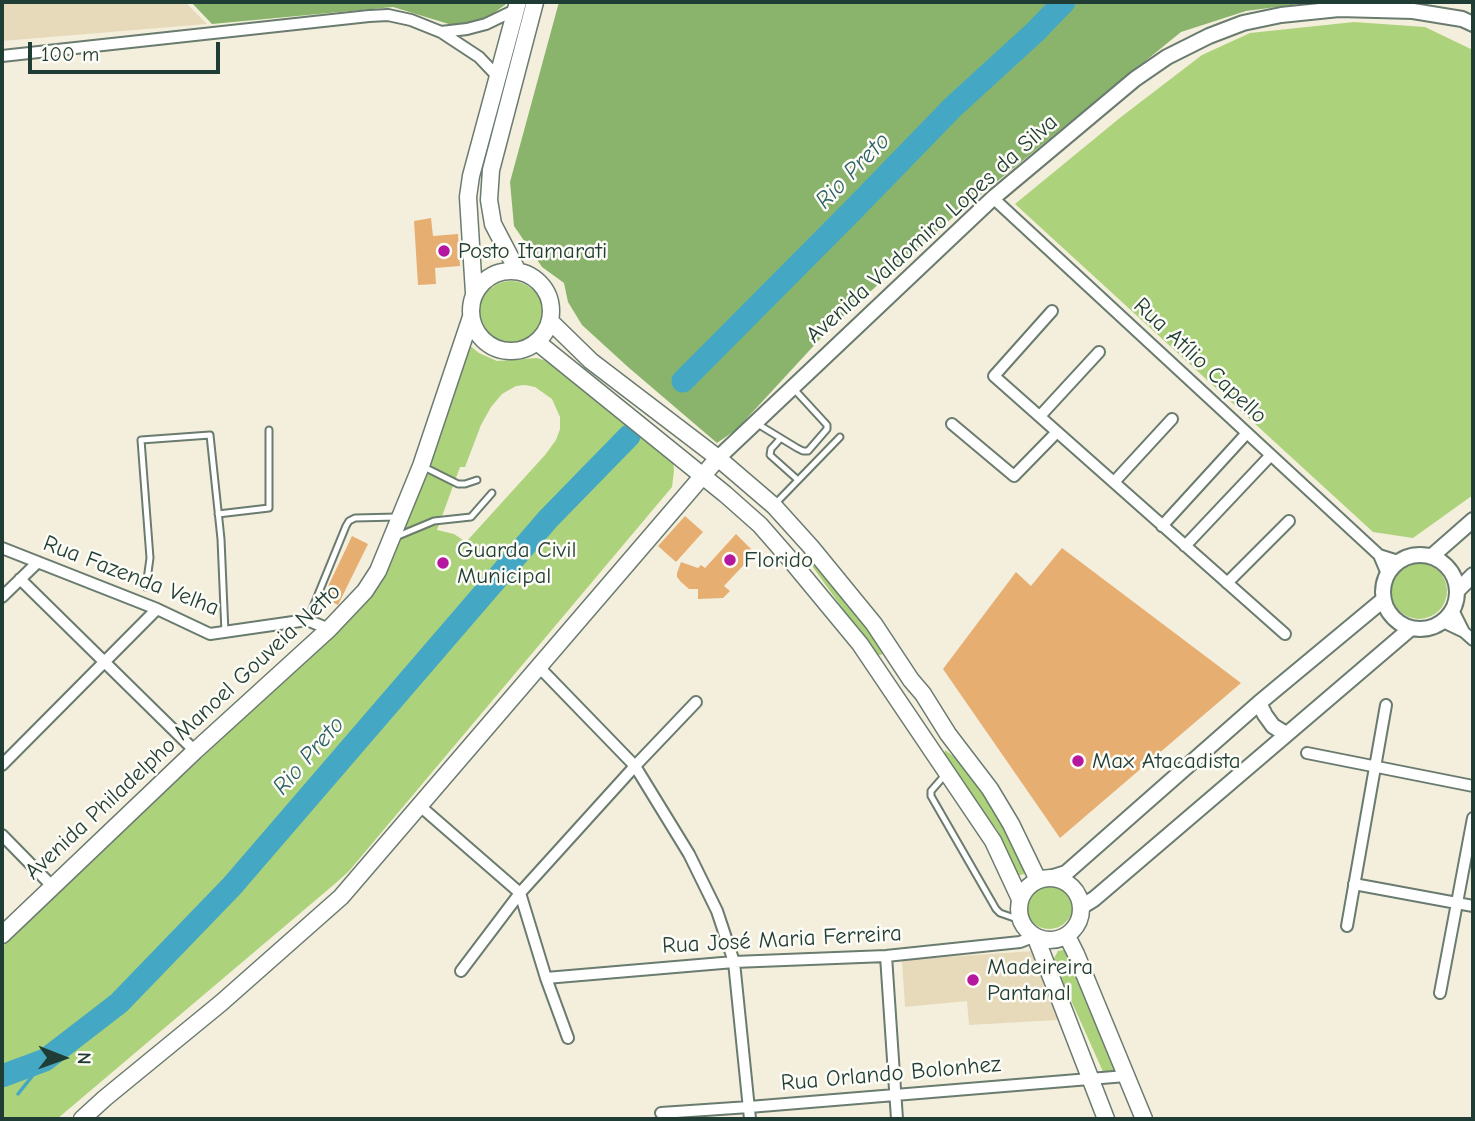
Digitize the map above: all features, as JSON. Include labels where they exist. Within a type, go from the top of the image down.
[{"type":"main road","points":[[517,270],[494,224],[489,200],[491,170],[535,2]]},
{"type":"main road","points":[[474,293],[485,279],[500,271],[517,270],[533,276],[545,288],[551,304],[550,321],[545,332],[537,342],[522,350],[505,351],[489,345],[477,333],[471,317],[474,293],[468,197],[476,153],[516,6]]},
{"type":"main road","name":"Avenida Valdomiro Lopes da Silva","points":[[718,458],[993,198],[1167,57],[1243,23],[1281,15],[1339,9],[1413,11],[1462,19],[1473,24]]},
{"type":"main road","name":"Avenida Philadelpho Manoel Gouveia Netto","points":[[2,935],[195,751],[329,629],[365,591],[392,538],[421,466],[471,317]]},
{"type":"main road","points":[[550,321],[591,361],[718,458],[774,506],[811,547],[874,624],[948,734],[990,789],[1044,879]]},
{"type":"main road","points":[[537,342],[747,512],[794,564],[860,644],[993,841],[1020,899]]},
{"type":"main road","points":[[82,1119],[341,897],[718,458]]},
{"type":"main road","points":[[1432,556],[1473,520]]},
{"type":"main road","points":[[794,564],[811,547]]},
{"type":"main road","points":[[1420,554],[1432,556],[1445,564],[1454,576],[1458,590],[1457,601],[1443,622],[1433,628],[1410,629],[1398,623],[1388,613],[1383,600],[1383,587],[1387,574],[1398,561],[1420,554]]},
{"type":"main road","points":[[1458,590],[1473,575]]},
{"type":"main road","points":[[1106,1119],[1027,933],[1018,906],[1020,899],[1028,887],[1066,873],[1259,703],[1383,600]]},
{"type":"main road","points":[[1081,907],[1094,899],[1410,629]]},
{"type":"main road","points":[[869,658],[889,664],[911,680]]},
{"type":"main road","points":[[1259,703],[1273,726],[1286,734]]},
{"type":"main road","points":[[911,721],[934,737],[948,734]]},
{"type":"main road","points":[[1027,933],[1050,941],[1067,936],[1080,918],[1081,907],[1073,888],[1061,880],[1044,879]]},
{"type":"main road","points":[[1067,936],[1144,1119]]},
{"type":"street","points":[[441,32],[486,24],[516,6]]},
{"type":"street","points":[[2,56],[388,15],[411,20],[441,32],[478,57],[498,77]]},
{"type":"street","name":"Rua Atílio Capello","points":[[993,198],[1378,555],[1387,574]]},
{"type":"street","points":[[1052,311],[994,376],[1285,634]]},
{"type":"street","points":[[1040,416],[1099,352]]},
{"type":"street","points":[[1114,482],[1171,419]]},
{"type":"street","points":[[952,424],[1014,476],[1057,432]]},
{"type":"street","points":[[1162,526],[1247,433]]},
{"type":"street","points":[[1185,546],[1271,455]]},
{"type":"street","points":[[1227,583],[1289,521]]},
{"type":"street","name":"Rua Fazenda Velha","points":[[2,548],[157,609],[209,634],[307,620]]},
{"type":"street","name":"Rua Atílio Capello","points":[[1378,555],[1398,561]]},
{"type":"street","points":[[2,597],[38,562]]},
{"type":"street","points":[[20,579],[195,751]]},
{"type":"street","points":[[2,765],[157,609]]},
{"type":"street","points":[[1453,610],[1464,632]]},
{"type":"street","points":[[307,620],[329,629]]},
{"type":"street","points":[[1443,622],[1464,632],[1473,640]]},
{"type":"street","points":[[539,667],[635,766],[689,854],[717,911],[734,962],[750,1119]]},
{"type":"street","points":[[461,971],[520,893],[696,702]]},
{"type":"street","points":[[1347,926],[1386,705]]},
{"type":"street","points":[[1307,753],[1473,786]]},
{"type":"street","points":[[420,806],[520,893],[568,1038]]},
{"type":"street","points":[[1440,993],[1473,818]]},
{"type":"street","points":[[2,835],[52,886]]},
{"type":"street","points":[[1354,884],[1473,906]]},
{"type":"street","name":"Rua José Maria Ferreira","points":[[546,978],[734,962],[886,956],[1027,933]]},
{"type":"street","points":[[886,956],[897,1119]]},
{"type":"street","name":"Rua Orlando Bolonhez","points":[[660,1113],[1126,1076]]},
{"type":"lane","points":[[756,423],[780,439],[808,451],[827,429],[827,425],[792,388]]},
{"type":"lane","points":[[218,514],[269,508],[270,430]]},
{"type":"lane","points":[[146,587],[150,558],[141,440],[210,435],[225,632]]},
{"type":"lane","points":[[774,506],[840,437]]},
{"type":"lane","points":[[780,439],[771,449],[770,455],[798,480]]},
{"type":"lane","points":[[421,466],[458,484],[477,480]]},
{"type":"lane","points":[[392,538],[434,521],[471,517],[492,493]]},
{"type":"lane","points":[[307,620],[349,521],[400,517]]},
{"type":"lane","points":[[947,773],[931,791],[931,796],[996,909],[1027,933]]},
{"type":"shaded area","points":[[2,2],[185,2],[207,24],[2,41]]},
{"type":"shaded area","name":"Madeireira Pantanal","points":[[1033,951],[1058,1020],[969,1025],[967,1001],[905,1007],[902,960]]},
{"type":"green space","points":[[191,2],[509,2],[484,20],[452,25],[393,7],[212,24]]},
{"type":"green space","points":[[559,2],[1315,2],[1246,11],[1181,32],[952,218],[831,327],[737,429],[717,443],[582,325],[568,302],[564,283],[542,267],[514,226],[510,182]]},
{"type":"green space","points":[[1354,22],[1425,27],[1473,50],[1473,495],[1413,538],[1373,532],[1015,204],[1202,55],[1250,33]]},
{"type":"green space","points":[[511,281],[529,287],[537,295],[543,313],[537,331],[529,339],[511,345],[493,339],[485,331],[479,313],[485,295],[493,287]]},
{"type":"green space","points":[[469,345],[497,361],[537,358],[546,361],[564,372],[673,459],[672,487],[349,871],[57,1119],[2,1119],[2,947],[345,622],[367,598]],"holes":[[[516,386],[535,387],[552,399],[560,417],[556,440],[466,542],[454,534],[437,530],[460,467],[465,467],[491,407],[502,394]]]},
{"type":"green space","points":[[816,560],[885,648],[884,653],[876,655],[812,566]]},
{"type":"green space","points":[[1414,563],[1424,563],[1439,571],[1445,580],[1445,602],[1439,611],[1424,619],[1414,619],[1396,607],[1391,596],[1391,586],[1403,568]]},
{"type":"green space","points":[[945,750],[958,760],[1009,828],[1028,869],[1024,874],[1017,876],[998,831],[944,759]]},
{"type":"green space","points":[[1049,881],[1066,888],[1073,905],[1066,922],[1049,929],[1032,922],[1025,905],[1032,888]]},
{"type":"green space","points":[[1058,951],[1068,953],[1116,1068],[1111,1075],[1104,1074],[1053,960]]},
{"type":"building","points":[[431,218],[433,236],[458,234],[460,266],[435,268],[436,284],[418,285],[414,221]]},
{"type":"building","points":[[685,516],[703,532],[676,562],[658,546]]},
{"type":"building","points":[[736,534],[755,553],[724,586],[730,591],[723,598],[698,599],[698,589],[689,589],[677,577],[681,562],[705,568]]},
{"type":"building","points":[[352,536],[368,544],[338,605],[323,597]]},
{"type":"building","name":"Max Atacadista","points":[[1062,548],[1241,683],[1060,838],[943,669],[1016,572],[1031,586]]},
{"type":"waterway","name":"Rio Preto","points":[[683,381],[953,107],[1064,2]]},
{"type":"waterway","name":"Rio Preto","points":[[2,1076],[45,1060],[119,1003],[232,886],[548,519],[629,436]]},
{"type":"waterway","points":[[18,1094],[45,1060]]},
{"type":"place","name":"Posto Itamarati","points":[[444,251]]},
{"type":"place","name":"Florido","points":[[730,560]]},
{"type":"place","name":"Guarda Civil Municipal","points":[[443,563]]},
{"type":"place","name":"Max Atacadista","points":[[1078,761]]},
{"type":"place","name":"Madeireira Pantanal","points":[[973,980]]}]
